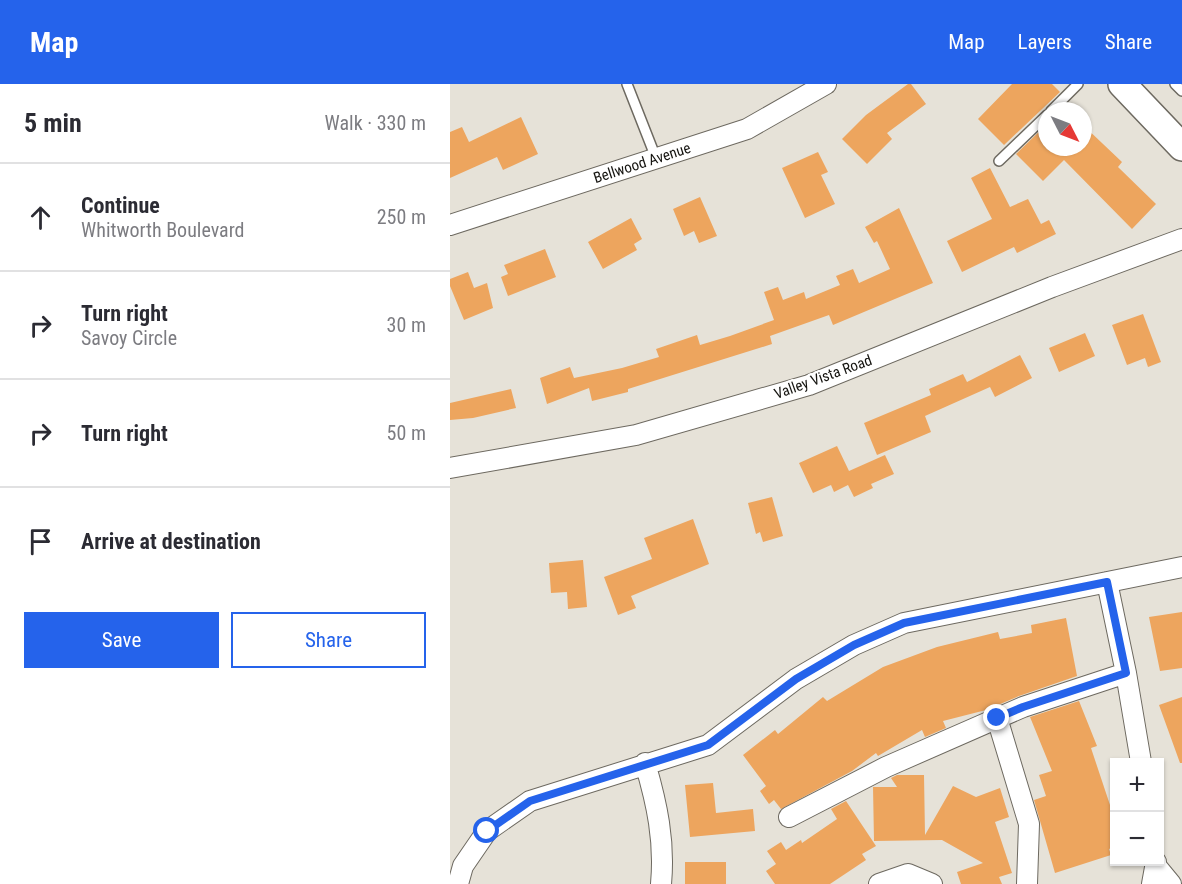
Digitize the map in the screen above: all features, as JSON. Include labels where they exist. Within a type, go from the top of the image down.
[{"type":"street","name":"Bellwood Avenue","points":[[450,225],[747,129],[826,84]]},
{"type":"street","points":[[1122,84],[1182,147]]},
{"type":"street","name":"Valley Vista Road","points":[[450,468],[636,435],[808,385],[1052,287],[1182,239]]},
{"type":"street","points":[[457,869],[487,831],[530,801],[708,745],[796,679],[854,645],[904,623],[1182,567]]},
{"type":"street","points":[[1107,582],[1140,758]]},
{"type":"street","points":[[789,817],[886,767],[997,718],[1023,707],[1126,673]]},
{"type":"street","points":[[997,718],[1029,824],[1027,884]]},
{"type":"street","points":[[645,763],[658,807],[664,852],[661,884]]},
{"type":"street","points":[[1155,871],[1171,884]]},
{"type":"street","points":[[879,884],[908,874],[932,884]]},
{"type":"lane","points":[[627,84],[656,159]]},
{"type":"lane","points":[[1060,102],[1078,84]]},
{"type":"lane","points":[[1175,84],[1182,92]]},
{"type":"lane","points":[[999,161],[1038,124]]},
{"type":"building","points":[[911,84],[926,104],[887,133],[892,139],[867,164],[842,139],[866,115]]},
{"type":"building","points":[[1012,84],[1052,84],[1060,92],[1049,102],[1038,102],[1038,113],[1004,145],[978,119]]},
{"type":"building","points":[[521,117],[538,154],[503,170],[497,157],[450,178],[450,132],[462,127],[469,142]]},
{"type":"building","points":[[1038,133],[1038,156],[1092,156],[1092,134],[1122,162],[1118,167],[1156,204],[1132,229],[1064,160],[1043,181],[1016,154]]},
{"type":"building","points":[[818,152],[828,172],[821,175],[835,204],[805,218],[782,168]]},
{"type":"building","points":[[990,168],[1010,207],[1028,199],[1041,224],[1049,220],[1056,234],[1017,253],[1014,247],[962,272],[947,241],[992,219],[971,178]]},
{"type":"building","points":[[700,197],[717,236],[699,243],[694,231],[684,236],[673,209]]},
{"type":"building","points":[[899,208],[933,283],[833,325],[829,315],[770,336],[772,344],[628,389],[628,392],[592,401],[589,388],[547,404],[540,378],[570,367],[574,378],[622,368],[659,357],[656,349],[697,335],[700,345],[730,336],[774,320],[764,292],[778,287],[783,300],[804,292],[806,299],[840,285],[836,276],[853,269],[859,283],[890,269],[877,241],[874,243],[865,227]]},
{"type":"building","points":[[631,218],[642,239],[634,244],[637,250],[603,269],[588,242]]},
{"type":"building","points":[[545,249],[556,277],[508,296],[501,277],[508,274],[504,265]]},
{"type":"building","points":[[468,272],[474,288],[487,283],[493,308],[464,320],[450,286],[450,279]]},
{"type":"building","points":[[1143,314],[1161,362],[1148,367],[1145,358],[1127,365],[1112,325]]},
{"type":"building","points":[[1085,333],[1095,356],[1059,372],[1049,348]]},
{"type":"building","points":[[1020,355],[1032,378],[995,397],[990,387],[925,416],[931,432],[877,455],[864,423],[931,395],[929,389],[963,374],[967,382]]},
{"type":"building","points":[[511,389],[516,408],[473,418],[450,420],[450,403]]},
{"type":"building","points":[[837,446],[849,471],[885,455],[894,474],[871,484],[873,488],[854,497],[848,485],[834,492],[831,485],[813,493],[799,463]]},
{"type":"building","points":[[772,497],[783,536],[763,542],[760,532],[756,534],[748,503]]},
{"type":"building","points":[[693,519],[709,564],[631,596],[636,608],[618,615],[604,577],[652,559],[644,538]]},
{"type":"building","points":[[583,560],[587,607],[568,609],[567,592],[551,593],[549,563]]},
{"type":"building","points":[[1182,612],[1182,668],[1160,671],[1149,617]]},
{"type":"building","points":[[1066,618],[1077,676],[986,710],[943,721],[946,728],[925,737],[922,730],[878,756],[876,753],[852,771],[781,809],[774,800],[769,804],[760,791],[766,786],[743,755],[775,730],[778,734],[823,697],[827,701],[883,667],[937,647],[998,632],[1000,639],[1032,633],[1031,625]]},
{"type":"building","points":[[1182,697],[1182,763],[1180,763],[1159,705]]},
{"type":"building","points":[[1079,701],[1097,746],[1091,748],[1110,805],[1110,855],[1055,873],[1034,800],[1046,796],[1039,775],[1052,771],[1030,717]]},
{"type":"building","points":[[897,775],[924,775],[925,835],[953,786],[976,797],[1000,788],[1009,817],[995,822],[1012,873],[999,877],[1002,884],[961,884],[957,872],[983,863],[942,840],[874,841],[873,787],[897,787],[891,778]]},
{"type":"building","points":[[713,783],[716,813],[753,809],[755,831],[690,837],[685,785]]},
{"type":"building","points":[[846,801],[876,846],[862,854],[866,860],[830,884],[775,884],[766,871],[776,864],[767,851],[781,842],[786,850],[801,840],[802,843],[837,819],[831,809]]},
{"type":"building","points":[[685,862],[726,862],[726,884],[685,884]]},
{"type":"route","points":[[487,831],[530,801],[708,745],[796,679],[854,645],[904,623],[1107,582],[1126,673],[1023,707],[997,718]]}]
